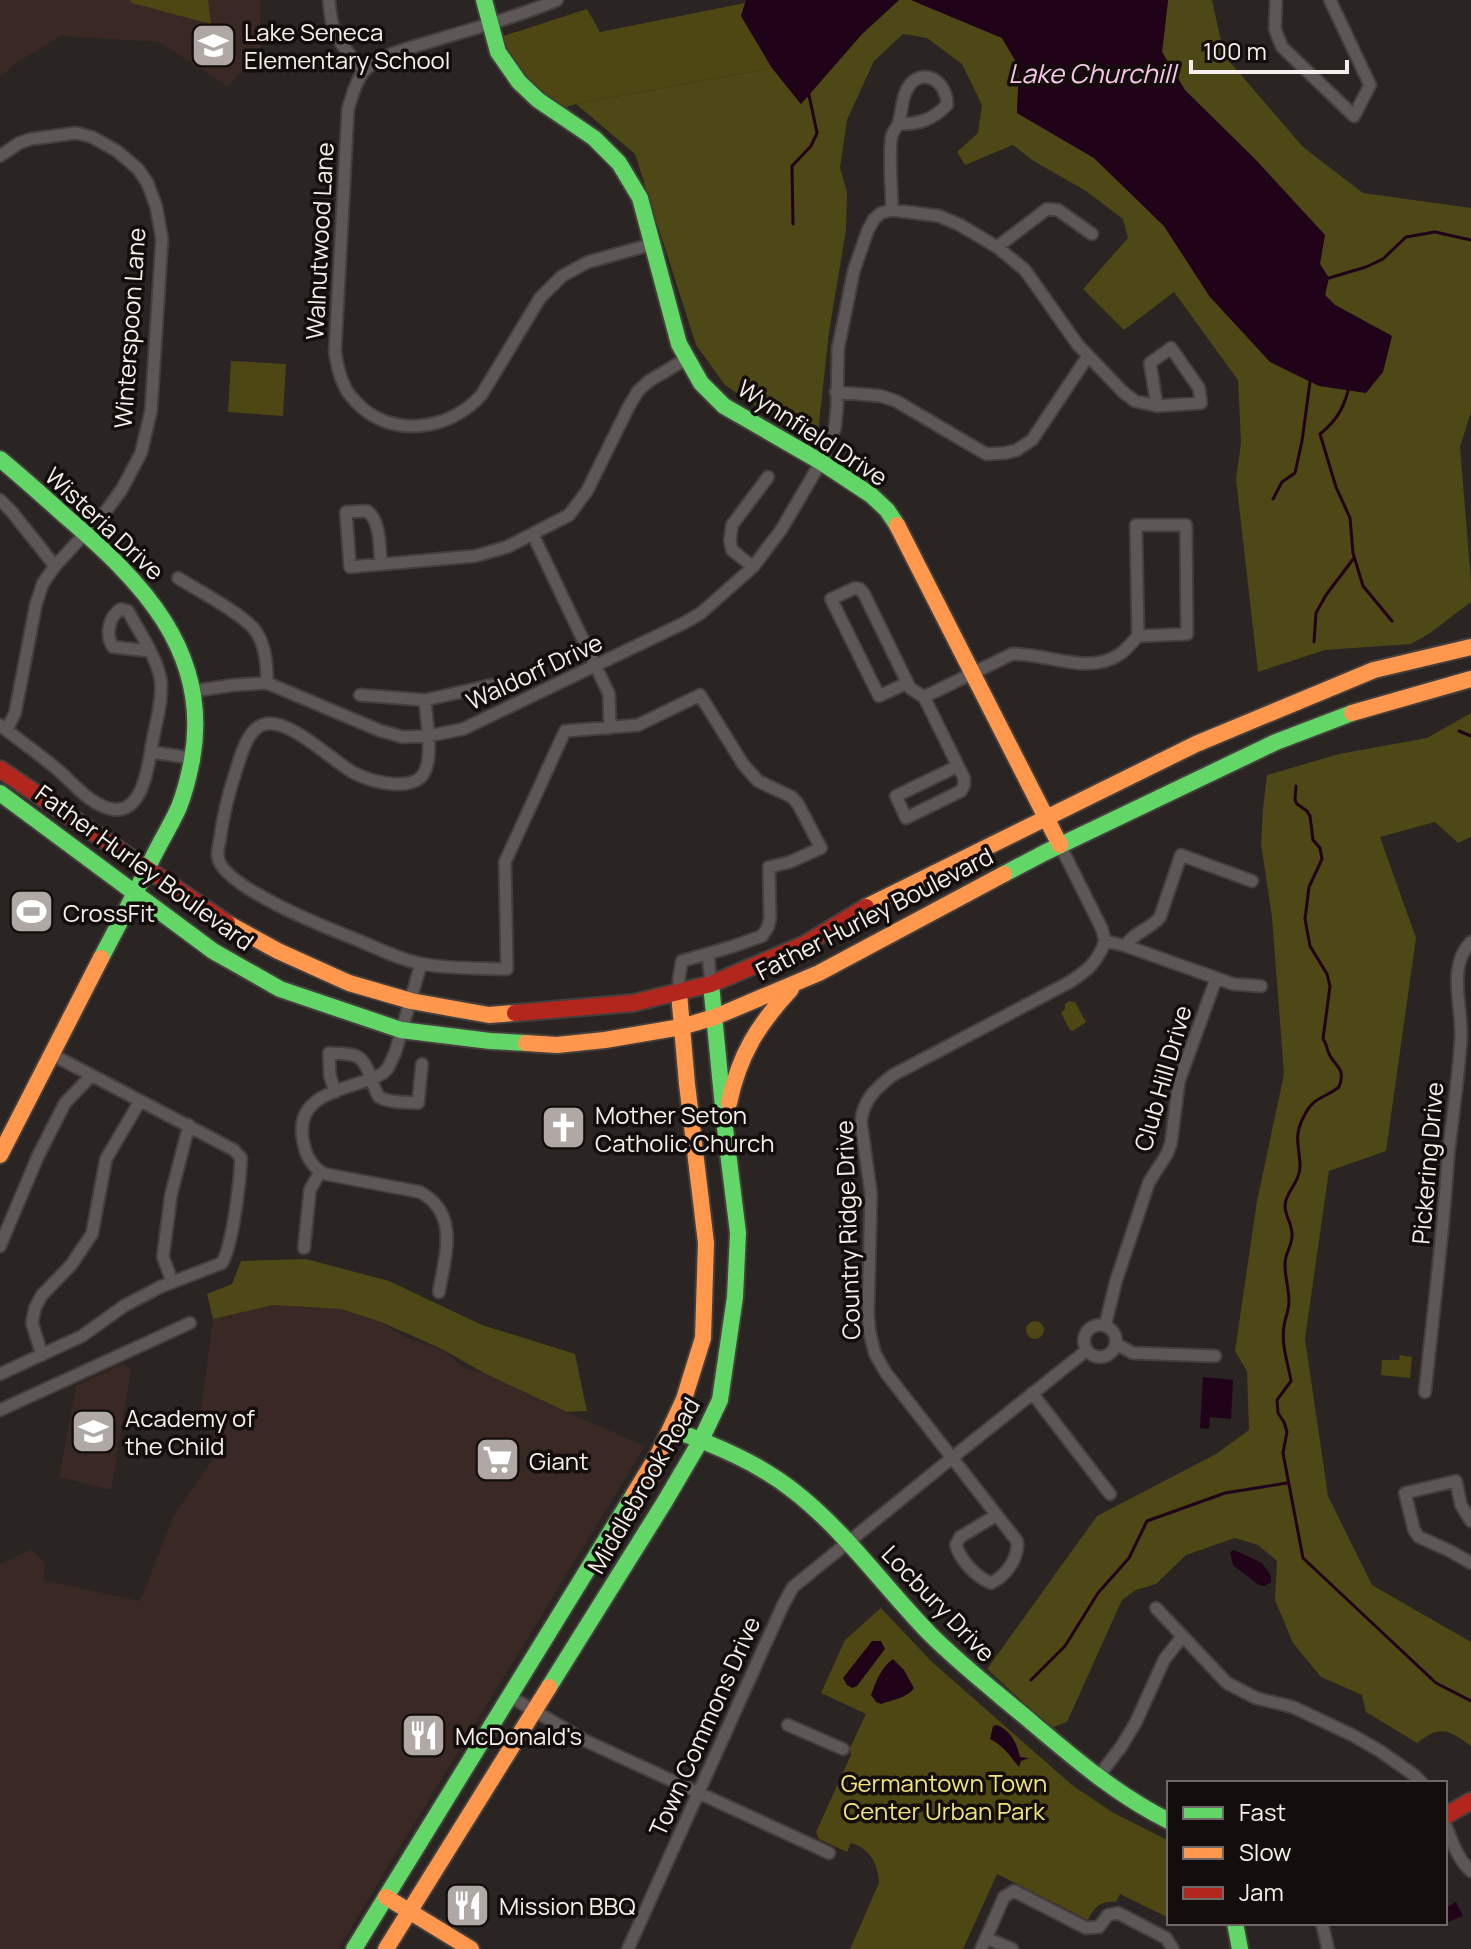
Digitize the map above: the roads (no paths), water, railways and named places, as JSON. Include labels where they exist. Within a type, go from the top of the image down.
[{"type":"main road","name":"Wynnfield Drive","points":[[484,0],[498,52],[519,82],[538,100],[594,138],[619,163],[640,198],[679,344],[701,383],[724,406],[871,495],[901,530],[1060,845]]},
{"type":"main road","name":"Wisteria Drive","points":[[0,459],[86,533],[154,602],[173,633],[185,661],[194,691],[195,715],[192,758],[180,805],[0,1155]]},
{"type":"main road","name":"Father Hurley Boulevard","points":[[0,769],[224,921],[278,951],[349,983],[411,1001],[489,1015],[633,1003],[711,984],[805,944],[867,907],[1196,744],[1374,670],[1471,647]]},
{"type":"main road","name":"Father Hurley Boulevard","points":[[0,793],[213,951],[280,989],[401,1030],[490,1041],[557,1045],[681,1027],[715,1017],[818,973],[1060,845],[1276,742],[1343,716],[1471,679]]},
{"type":"main road","points":[[725,1128],[732,1083],[747,1044],[768,1014],[798,982]]},
{"type":"main road","name":"Middlebrook Road","points":[[386,1949],[701,1440],[720,1400],[735,1297],[738,1233],[711,984]]},
{"type":"main road","name":"Middlebrook Road","points":[[354,1949],[659,1453],[684,1399],[703,1338],[706,1243],[679,993]]},
{"type":"main road","name":"Locbury Drive","points":[[671,1429],[743,1459],[775,1478],[814,1508],[942,1646],[1097,1778],[1129,1801],[1167,1820]]},
{"type":"main road","points":[[1447,1815],[1471,1801]]},
{"type":"main road","points":[[386,1897],[471,1949]]},
{"type":"main road","points":[[1235,1925],[1240,1949]]},
{"type":"street","points":[[329,0],[330,19],[339,43],[364,71],[397,52],[557,0]]},
{"type":"street","points":[[1276,0],[1275,29],[1282,47],[1354,116],[1370,85],[1330,0]]},
{"type":"street","name":"Walnutwood Lane","points":[[364,71],[348,109],[335,352],[337,369],[346,390],[365,411],[383,421],[407,426],[433,425],[449,420],[472,406],[482,394],[540,298],[562,276],[588,262],[653,244]]},
{"type":"street","points":[[899,124],[919,123],[939,113],[947,105],[947,94],[942,85],[925,76],[906,89],[899,124],[891,137],[892,210],[939,216],[997,247],[1025,270],[1088,356],[1135,401],[1157,406],[1201,403],[1199,388],[1171,348],[1150,363],[1157,406]]},
{"type":"street","name":"Winterspoon Lane","points":[[0,156],[31,139],[76,133],[92,137],[117,151],[138,169],[147,182],[156,206],[162,239],[151,411],[141,453],[122,489],[43,583],[36,604],[15,713],[3,727]]},
{"type":"street","points":[[997,247],[1047,209],[1058,210],[1092,234]]},
{"type":"street","name":"Waldorf Drive","points":[[194,691],[267,683],[381,731],[403,737],[428,736],[463,729],[701,613],[753,567],[781,530],[821,462],[835,428],[838,349],[854,270],[874,219],[892,210]]},
{"type":"street","points":[[836,392],[881,396],[896,401],[986,454],[1005,453],[1017,450],[1032,440],[1088,356]]},
{"type":"street","points":[[381,563],[376,523],[372,515],[367,511],[346,512],[350,567],[475,556],[507,547],[569,515],[587,491],[638,391],[686,359]]},
{"type":"street","points":[[753,567],[732,550],[732,525],[768,477]]},
{"type":"street","points":[[0,500],[55,566]]},
{"type":"street","points":[[924,697],[1012,654],[1095,662],[1121,653],[1138,636],[1187,634],[1186,525],[1136,525],[1138,636]]},
{"type":"street","points":[[533,535],[609,694],[610,728]]},
{"type":"street","points":[[178,578],[247,622],[257,632],[265,655],[267,683]]},
{"type":"street","points":[[907,683],[879,696],[831,599],[855,588],[864,594],[907,683],[924,697],[964,778],[961,791],[906,818],[896,796],[958,766]]},
{"type":"street","points":[[3,727],[93,801],[119,809],[131,804],[145,780],[158,714],[161,682],[150,651]]},
{"type":"street","points":[[360,695],[425,700],[492,685]]},
{"type":"street","points":[[425,700],[429,761],[425,774],[405,784],[377,782],[356,774],[302,735],[285,727],[265,724],[255,729],[242,755],[226,804],[218,856],[227,874],[290,911],[421,964],[507,969],[505,862],[565,731],[638,725],[700,695],[743,764],[758,781],[792,797],[798,804],[821,848],[790,862],[769,867],[770,918],[762,936],[682,961],[679,993]]},
{"type":"street","points":[[151,752],[192,758]]},
{"type":"street","points":[[1060,845],[1105,941],[1233,984],[1261,986]]},
{"type":"street","points":[[1126,946],[1129,940],[1154,925],[1160,917],[1181,855],[1252,881]]},
{"type":"street","name":"Country Ridge Drive","points":[[997,1515],[960,1537],[956,1545],[958,1554],[982,1579],[991,1583],[999,1579],[1018,1551],[1017,1541],[953,1457],[886,1373],[875,1354],[868,1315],[871,1194],[862,1113],[870,1095],[893,1075],[1086,972],[1096,962],[1105,941]]},
{"type":"street","name":"Pickering Drive","points":[[1425,1392],[1461,1040],[1457,969],[1462,954],[1471,942]]},
{"type":"street","points":[[708,954],[711,984]]},
{"type":"street","points":[[421,964],[388,1068],[370,1079],[315,1100],[306,1111],[302,1138],[306,1154],[320,1172],[420,1192],[440,1208],[447,1232],[439,1292]]},
{"type":"street","name":"Club Hill Drive","points":[[1116,1344],[1106,1356],[1096,1356],[1087,1350],[1085,1341],[1088,1331],[1096,1326],[1105,1326],[1116,1281],[1149,1182],[1171,1143],[1179,1081],[1216,979]]},
{"type":"street","points":[[335,1092],[328,1066],[329,1053],[361,1058],[375,1091],[383,1099],[418,1103],[422,1064]]},
{"type":"street","points":[[0,1374],[82,1336],[124,1306],[172,1281],[222,1263],[227,1254],[241,1158],[234,1150],[51,1054]]},
{"type":"street","points":[[0,1246],[38,1156],[65,1103],[91,1076]]},
{"type":"street","points":[[42,1355],[32,1323],[35,1308],[92,1234],[106,1159],[140,1101]]},
{"type":"street","points":[[172,1281],[163,1257],[171,1195],[189,1125]]},
{"type":"street","points":[[304,1248],[310,1190],[320,1172]]},
{"type":"street","points":[[0,1410],[190,1323]]},
{"type":"street","points":[[1105,1326],[1115,1335],[1116,1344],[1133,1353],[1215,1356]]},
{"type":"street","name":"Club Hill Drive","points":[[848,1542],[1087,1350]]},
{"type":"street","points":[[1032,1393],[1110,1494]]},
{"type":"street","points":[[1471,1521],[1461,1505],[1456,1481],[1405,1493],[1414,1530],[1419,1537],[1471,1563]]},
{"type":"street","name":"Town Commons Drive","points":[[628,1949],[783,1605],[793,1587],[848,1542]]},
{"type":"street","points":[[1156,1608],[1227,1683],[1256,1698],[1293,1707],[1354,1736],[1420,1781]]},
{"type":"street","points":[[1097,1778],[1121,1747],[1164,1660],[1182,1637]]},
{"type":"street","points":[[509,1696],[586,1741],[829,1853]]},
{"type":"street","points":[[788,1725],[843,1749]]},
{"type":"street","points":[[1447,1829],[1458,1855],[1471,1871]]},
{"type":"street","points":[[1012,1949],[984,1944],[1004,1897],[1014,1891],[1086,1928],[1099,1927],[1108,1915],[1118,1913],[1166,1938],[1173,1949]]},
{"type":"street","points":[[1322,1925],[1328,1949]]},
{"type":"water","points":[[746,0],[899,0],[862,34],[801,104],[772,68],[741,16]]},
{"type":"water","name":"Lake Churchill","points":[[911,0],[1168,0],[1162,52],[1185,90],[1256,160],[1325,235],[1320,264],[1329,278],[1325,295],[1335,305],[1392,336],[1383,372],[1366,393],[1319,386],[1270,362],[1210,297],[1164,226],[1094,158],[1017,113],[1019,67],[1002,38]]},
{"type":"water","points":[[1203,1377],[1233,1380],[1231,1419],[1210,1417],[1209,1429],[1200,1428]]},
{"type":"water","points":[[1234,1550],[1262,1563],[1271,1576],[1271,1582],[1259,1585],[1233,1565],[1230,1552]]},
{"type":"water","points":[[872,1641],[881,1641],[885,1649],[857,1686],[852,1688],[843,1678]]},
{"type":"water","points":[[893,1659],[904,1670],[914,1688],[881,1704],[871,1695],[882,1670]]},
{"type":"water","points":[[997,1725],[1012,1738],[1020,1757],[1029,1758],[1021,1761],[1019,1767],[1003,1748],[990,1739],[993,1726]]},
{"type":"water","points":[[1456,1902],[1463,1916],[1447,1922],[1447,1907]]},
{"type":"waterway","points":[[793,224],[792,166],[811,146],[817,133],[809,95]]},
{"type":"waterway","points":[[1329,278],[1383,259],[1406,237],[1435,232],[1471,240]]},
{"type":"waterway","points":[[1273,499],[1282,482],[1295,473],[1310,382]]},
{"type":"waterway","points":[[1348,391],[1338,415],[1320,434],[1336,487],[1350,518],[1353,553],[1363,586],[1392,621]]},
{"type":"waterway","points":[[1314,642],[1316,613],[1354,558]]},
{"type":"waterway","points":[[1459,731],[1471,736]]},
{"type":"waterway","points":[[1296,786],[1295,800],[1310,816],[1313,840],[1320,848],[1322,859],[1309,887],[1305,919],[1310,946],[1327,974],[1330,986],[1323,1039],[1341,1075],[1339,1087],[1315,1102],[1300,1125],[1299,1172],[1285,1206],[1292,1236],[1285,1261],[1289,1302],[1283,1340],[1291,1381],[1277,1400],[1278,1413],[1287,1432],[1283,1453],[1303,1558],[1436,1683],[1471,1701]]},
{"type":"waterway","points":[[1031,1680],[1065,1646],[1098,1593],[1129,1558],[1147,1521],[1225,1493],[1287,1483]]},
{"type":"place","name":"Lake Seneca Elementary School","points":[[213,45]]},
{"type":"place","name":"CrossFit","points":[[32,912]]},
{"type":"place","name":"Mother Seton Catholic Church","points":[[564,1128]]},
{"type":"place","name":"Academy of the Child","points":[[94,1431]]},
{"type":"place","name":"Giant","points":[[498,1460]]},
{"type":"place","name":"McDonald's","points":[[424,1735]]},
{"type":"place","name":"Mission BBQ","points":[[468,1905]]},
{"type":"park label","name":"Germantown Town Center Urban Park","points":[[944,1796]]}]
